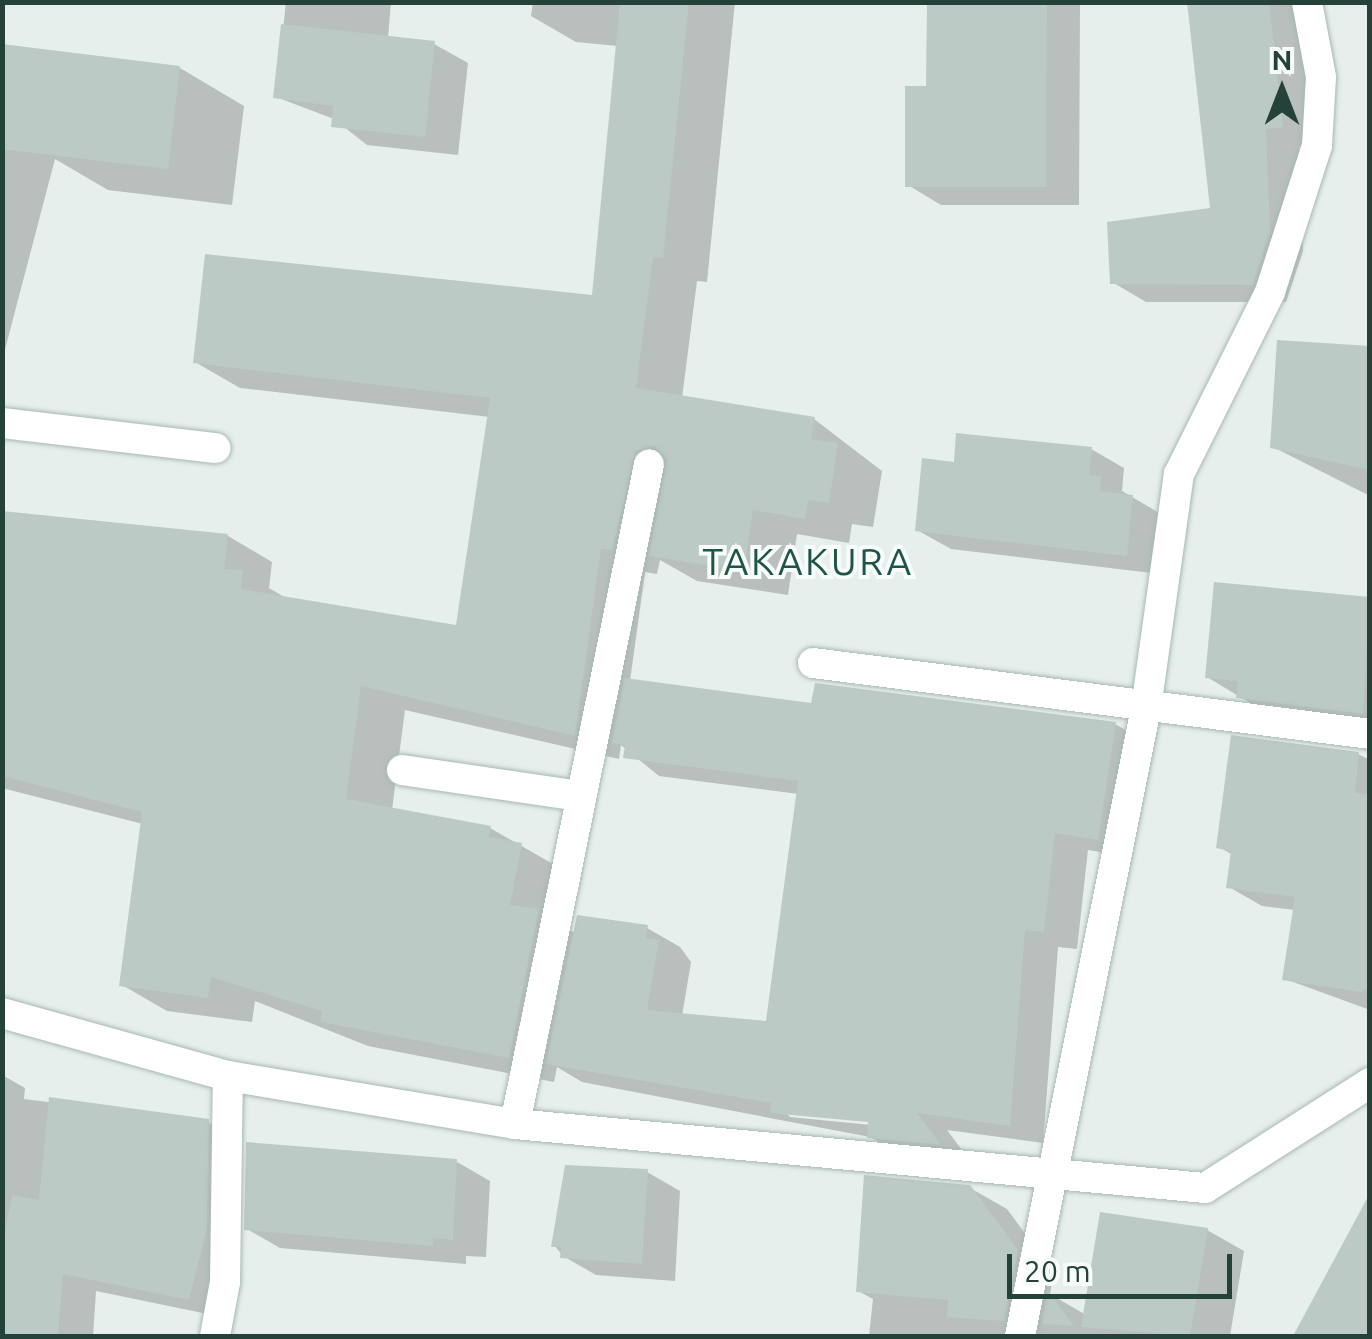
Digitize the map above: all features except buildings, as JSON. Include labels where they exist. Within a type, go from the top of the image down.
[{"type":"street","points":[[1020,1336],[1146,708],[1179,474],[1270,292],[1317,146],[1321,77],[1307,2]]},
{"type":"street","points":[[2,424],[216,448]]},
{"type":"street","points":[[516,1124],[649,464]]},
{"type":"street","points":[[813,663],[1370,734]]},
{"type":"street","points":[[402,770],[580,796]]},
{"type":"street","points":[[2,1013],[228,1076],[516,1124],[1051,1169],[1205,1188],[1370,1083]]},
{"type":"street","points":[[215,1336],[225,1282],[228,1076]]},
{"type":"district","name":"TAKAKURA","points":[[808,562]]}]
